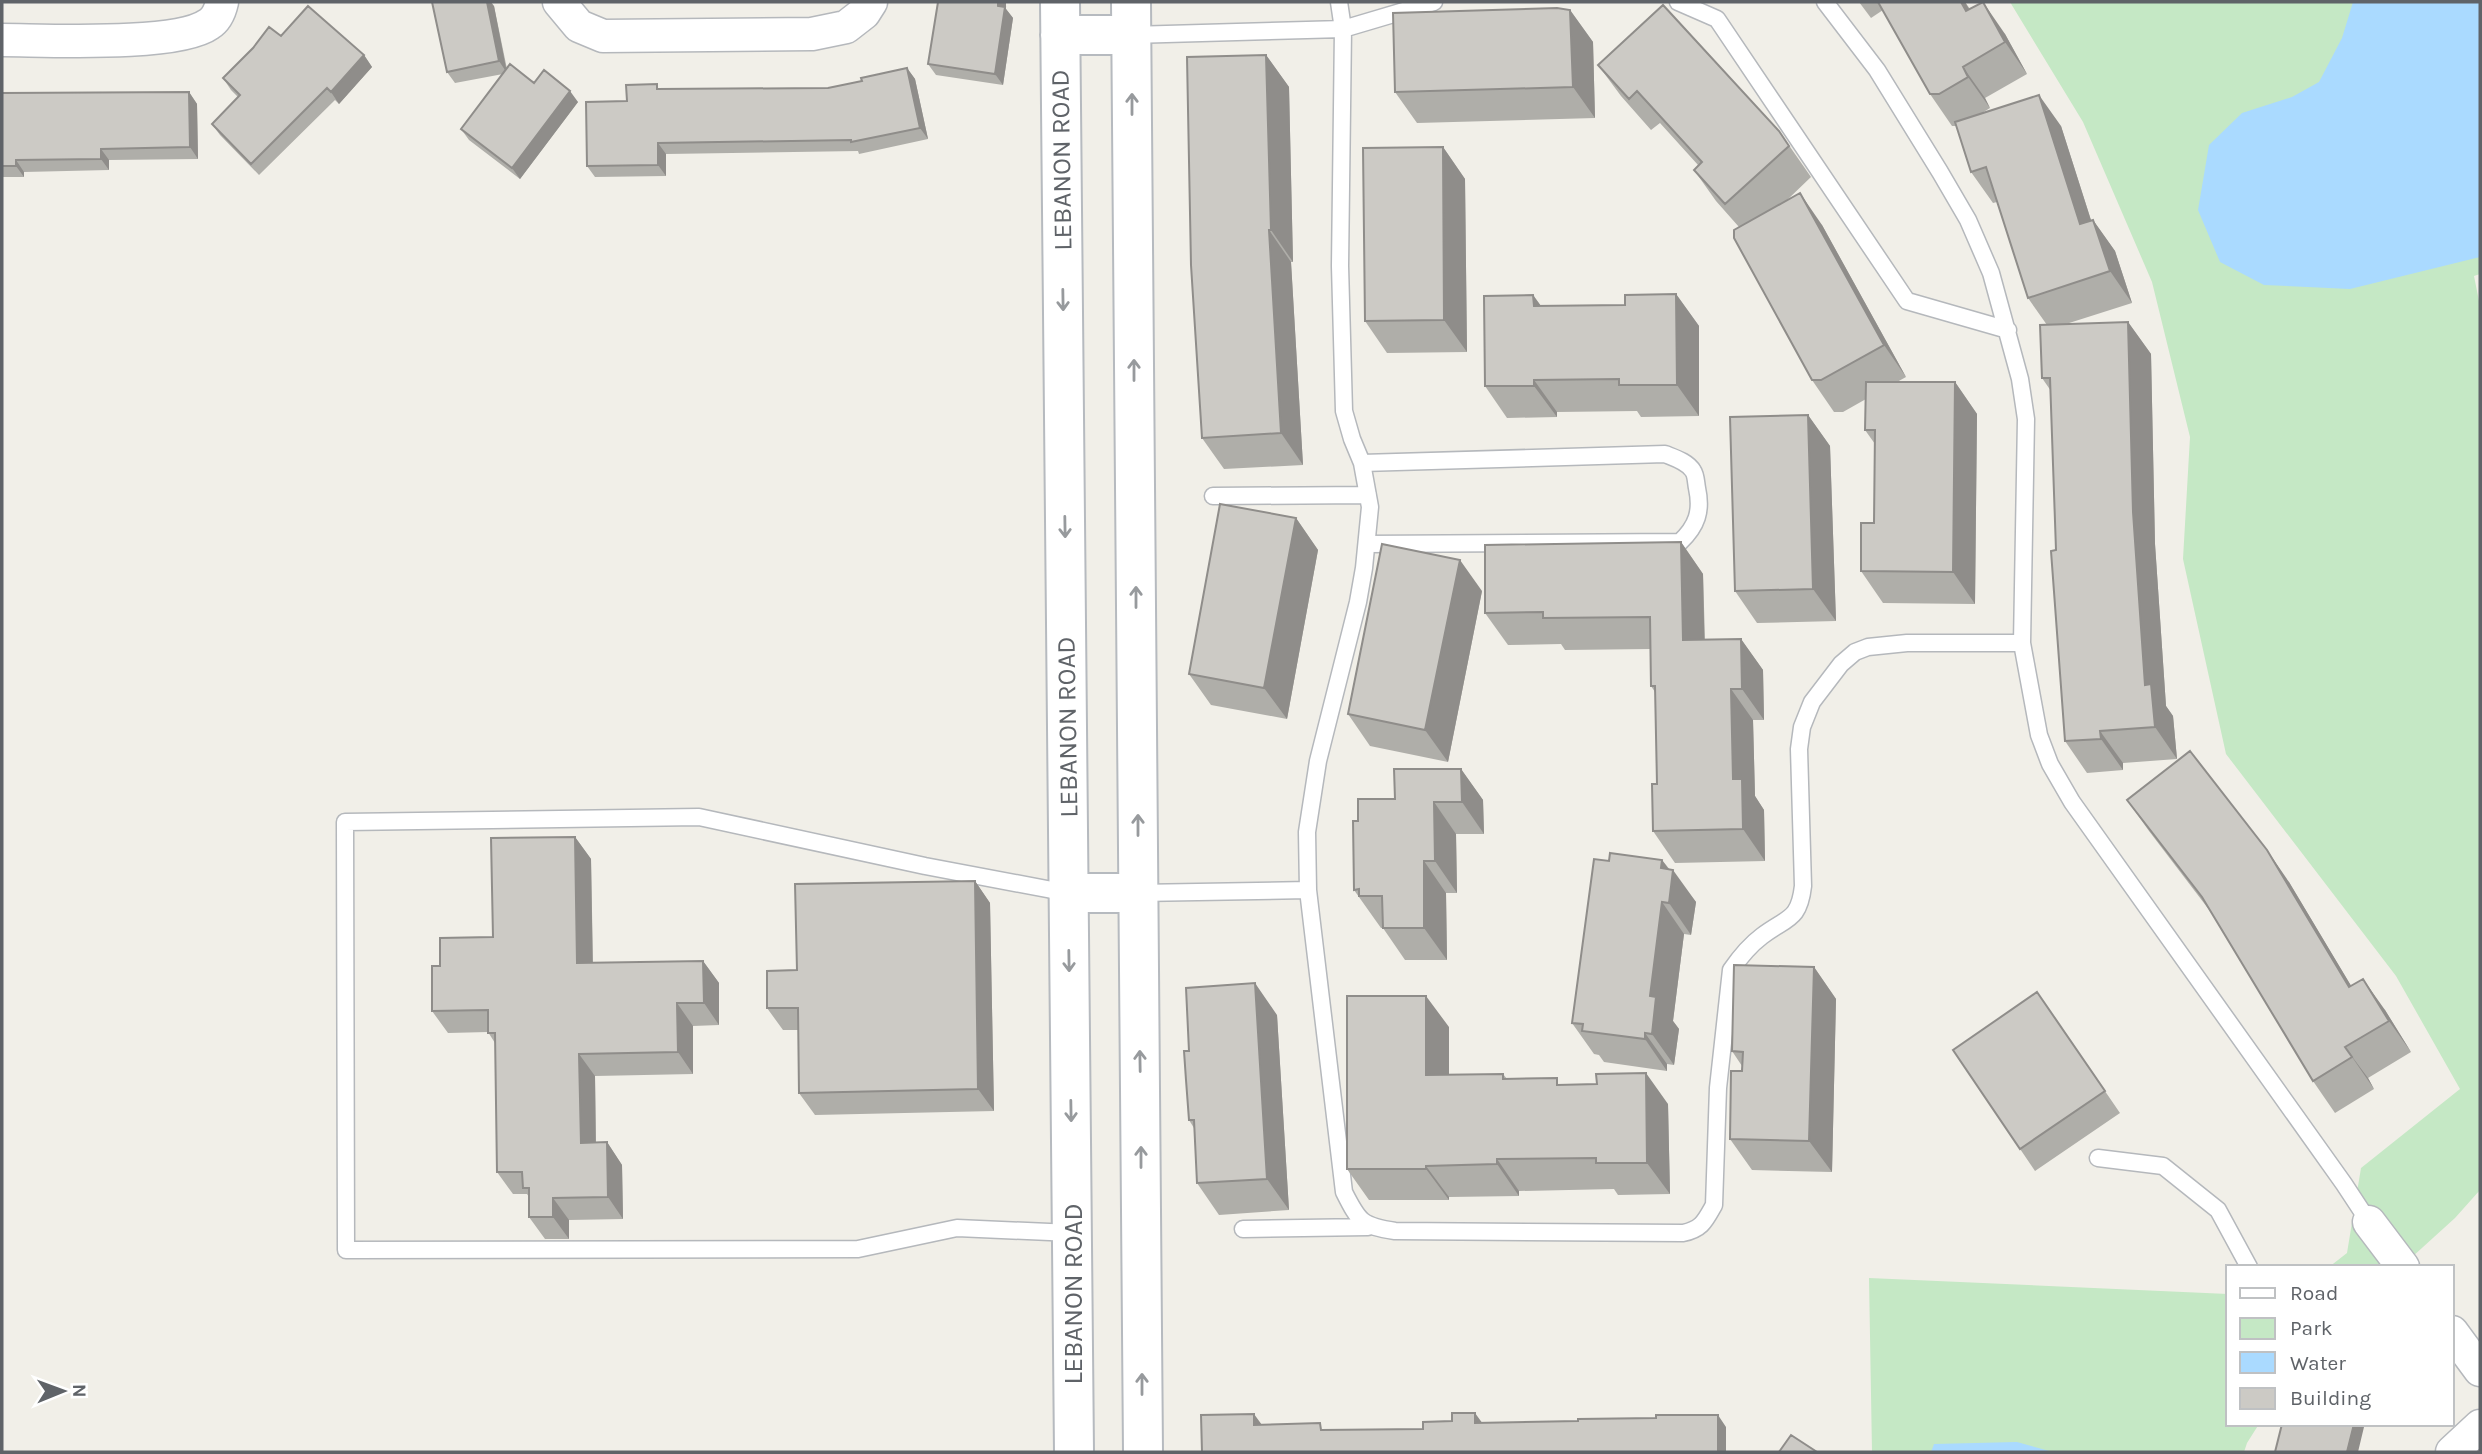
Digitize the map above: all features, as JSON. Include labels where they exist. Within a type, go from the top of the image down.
[{"type":"main road","points":[[1060,19],[1131,18],[1143,1452]]},
{"type":"main road","name":"LEBANON ROAD","points":[[1060,19],[1074,1452]]},
{"type":"main road","points":[[1069,893],[1138,893]]},
{"type":"street","points":[[559,2],[579,26],[603,36],[812,34],[846,27],[864,13],[872,2]]},
{"type":"street","points":[[2,40],[150,38],[188,34],[215,13]]},
{"type":"street","points":[[2369,1222],[2391,1263]]},
{"type":"street","points":[[2454,1335],[2480,1370]]},
{"type":"street","points":[[2452,1452],[2480,1426]]},
{"type":"lane","points":[[1339,2],[1343,29],[1340,266],[1344,411],[1362,463],[1368,495],[1367,544],[1359,602],[1318,761],[1307,832],[1308,890],[1344,1192],[1354,1212],[1368,1227]]},
{"type":"lane","points":[[1131,18],[1343,29],[1434,2]]},
{"type":"lane","points":[[1678,2],[1717,19],[1907,302],[2008,330]]},
{"type":"lane","points":[[1825,2],[1877,70],[1968,220],[1991,274],[2008,330],[2026,419],[2022,643],[2039,735],[2050,764],[2072,802],[2369,1222]]},
{"type":"lane","points":[[1362,463],[1665,454],[1682,461],[1693,471],[1699,496],[1699,515],[1691,532],[1680,542],[1367,544]]},
{"type":"lane","points":[[1213,496],[1368,495]]},
{"type":"lane","points":[[1243,1229],[1368,1227],[1395,1231],[1683,1233],[1696,1230],[1707,1219],[1714,1205],[1718,1088],[1731,970],[1742,954],[1763,935],[1787,921],[1801,905],[1803,886],[1799,750],[1802,727],[1812,702],[1841,664],[1855,652],[1868,647],[1907,643],[2022,643]]},
{"type":"lane","points":[[1069,893],[925,866],[699,817],[345,822],[346,1250],[858,1249],[957,1228],[1072,1233]]},
{"type":"lane","points":[[1138,893],[1308,890]]},
{"type":"lane","points":[[2098,1158],[2163,1166],[2218,1210],[2248,1265]]},
{"type":"green space","points":[[2010,2],[2480,2],[2480,274],[2474,276],[2480,306],[2480,1190],[2455,1218],[2403,1265],[2332,1265],[2347,1253],[2361,1168],[2460,1089],[2396,976],[2226,754],[2183,559],[2190,437],[2152,282],[2083,122]]},
{"type":"green space","points":[[1869,1278],[2226,1294],[2226,1426],[2258,1426],[2244,1452],[1872,1452]]},
{"type":"water","points":[[2353,2],[2480,2],[2480,257],[2350,289],[2264,285],[2220,262],[2198,210],[2209,145],[2242,113],[2292,97],[2319,82],[2342,38]]},
{"type":"water","points":[[2017,1442],[2053,1452],[1931,1452],[1934,1444]]},
{"type":"building","points":[[432,2],[487,2],[499,61],[447,72]]},
{"type":"building","points":[[938,2],[998,2],[998,6],[1005,7],[995,74],[928,64]]},
{"type":"building","points":[[1878,2],[1961,2],[1966,11],[1983,2],[2005,42],[1963,67],[1968,77],[1939,94],[1930,94]]},
{"type":"building","points":[[1663,5],[1779,131],[1789,146],[1725,204],[1694,170],[1702,162],[1637,91],[1629,99],[1598,65]]},
{"type":"building","points":[[308,6],[364,55],[331,92],[327,88],[251,164],[212,124],[240,95],[223,78],[253,48],[269,27],[281,36]]},
{"type":"building","points":[[1557,8],[1570,10],[1573,87],[1395,92],[1393,13]]},
{"type":"building","points":[[1266,55],[1269,230],[1281,433],[1202,438],[1191,265],[1187,57]]},
{"type":"building","points":[[510,64],[534,83],[544,70],[570,91],[512,168],[461,129]]},
{"type":"building","points":[[907,68],[920,128],[851,142],[658,143],[658,165],[587,166],[586,102],[627,101],[626,85],[657,84],[657,89],[828,88]]},
{"type":"building","points":[[189,92],[190,147],[101,149],[101,159],[16,160],[16,166],[2,166],[2,93]]},
{"type":"building","points":[[2039,95],[2080,224],[2093,220],[2110,271],[2028,298],[1986,167],[1971,172],[1955,122]]},
{"type":"building","points":[[1443,147],[1444,320],[1365,321],[1363,148]]},
{"type":"building","points":[[1800,193],[1884,345],[1821,380],[1812,380],[1734,238],[1734,230]]},
{"type":"building","points":[[1676,294],[1677,385],[1619,385],[1619,379],[1534,380],[1534,386],[1485,386],[1484,296],[1533,295],[1534,306],[1625,305],[1625,295]]},
{"type":"building","points":[[2128,322],[2133,512],[2145,685],[2151,684],[2155,727],[2100,731],[2101,739],[2065,741],[2051,551],[2056,550],[2050,378],[2042,378],[2040,325]]},
{"type":"building","points":[[1866,382],[1955,382],[1953,572],[1861,571],[1861,523],[1874,523],[1875,430],[1865,430]]},
{"type":"building","points":[[1808,415],[1813,589],[1735,591],[1730,417]]},
{"type":"building","points":[[1220,504],[1296,518],[1264,688],[1189,674]]},
{"type":"building","points":[[1681,542],[1683,640],[1741,639],[1742,689],[1731,689],[1733,779],[1742,779],[1743,829],[1653,831],[1652,784],[1657,784],[1655,686],[1651,686],[1650,617],[1543,618],[1543,612],[1485,613],[1485,545]]},
{"type":"building","points":[[1382,544],[1460,560],[1425,730],[1348,714]]},
{"type":"building","points":[[2190,751],[2267,850],[2349,987],[2363,979],[2389,1021],[2345,1047],[2352,1057],[2313,1081],[2202,897],[2127,800]]},
{"type":"building","points":[[1394,769],[1461,769],[1462,802],[1434,802],[1435,861],[1424,861],[1424,928],[1383,928],[1382,896],[1359,896],[1359,889],[1354,890],[1353,821],[1358,821],[1358,799],[1395,799]]},
{"type":"building","points":[[575,837],[577,963],[703,961],[704,1003],[677,1003],[678,1052],[579,1054],[581,1143],[607,1142],[608,1197],[553,1198],[553,1217],[529,1217],[529,1188],[523,1188],[522,1172],[497,1172],[495,1033],[488,1033],[488,1010],[432,1011],[432,966],[440,966],[440,938],[493,937],[491,838]]},
{"type":"building","points":[[1610,853],[1662,860],[1661,868],[1673,870],[1669,903],[1662,902],[1650,996],[1656,997],[1652,1034],[1645,1033],[1645,1039],[1582,1031],[1583,1024],[1572,1023],[1594,859],[1609,861]]},
{"type":"building","points":[[975,881],[978,1089],[799,1093],[798,1008],[767,1008],[767,971],[797,970],[795,884]]},
{"type":"building","points":[[1734,965],[1814,967],[1809,1141],[1730,1139],[1731,1071],[1742,1071],[1743,1052],[1732,1051]]},
{"type":"building","points":[[1255,983],[1267,1179],[1197,1183],[1194,1120],[1189,1120],[1184,1051],[1189,1051],[1186,988]]},
{"type":"building","points":[[2037,992],[2105,1091],[2020,1149],[1953,1050]]},
{"type":"building","points":[[1347,996],[1426,996],[1426,1075],[1503,1074],[1503,1079],[1557,1078],[1557,1085],[1597,1084],[1596,1074],[1646,1073],[1647,1163],[1596,1163],[1596,1158],[1497,1159],[1497,1164],[1426,1166],[1426,1169],[1347,1169]]},
{"type":"building","points":[[1452,1413],[1475,1413],[1475,1423],[1718,1415],[1718,1452],[1202,1452],[1201,1415],[1254,1414],[1254,1425],[1320,1423],[1321,1430],[1423,1429],[1423,1422],[1452,1421]]},
{"type":"building","points":[[2282,1426],[2354,1426],[2347,1452],[2275,1452]]},
{"type":"building","points":[[1791,1435],[1817,1452],[1779,1452]]}]
